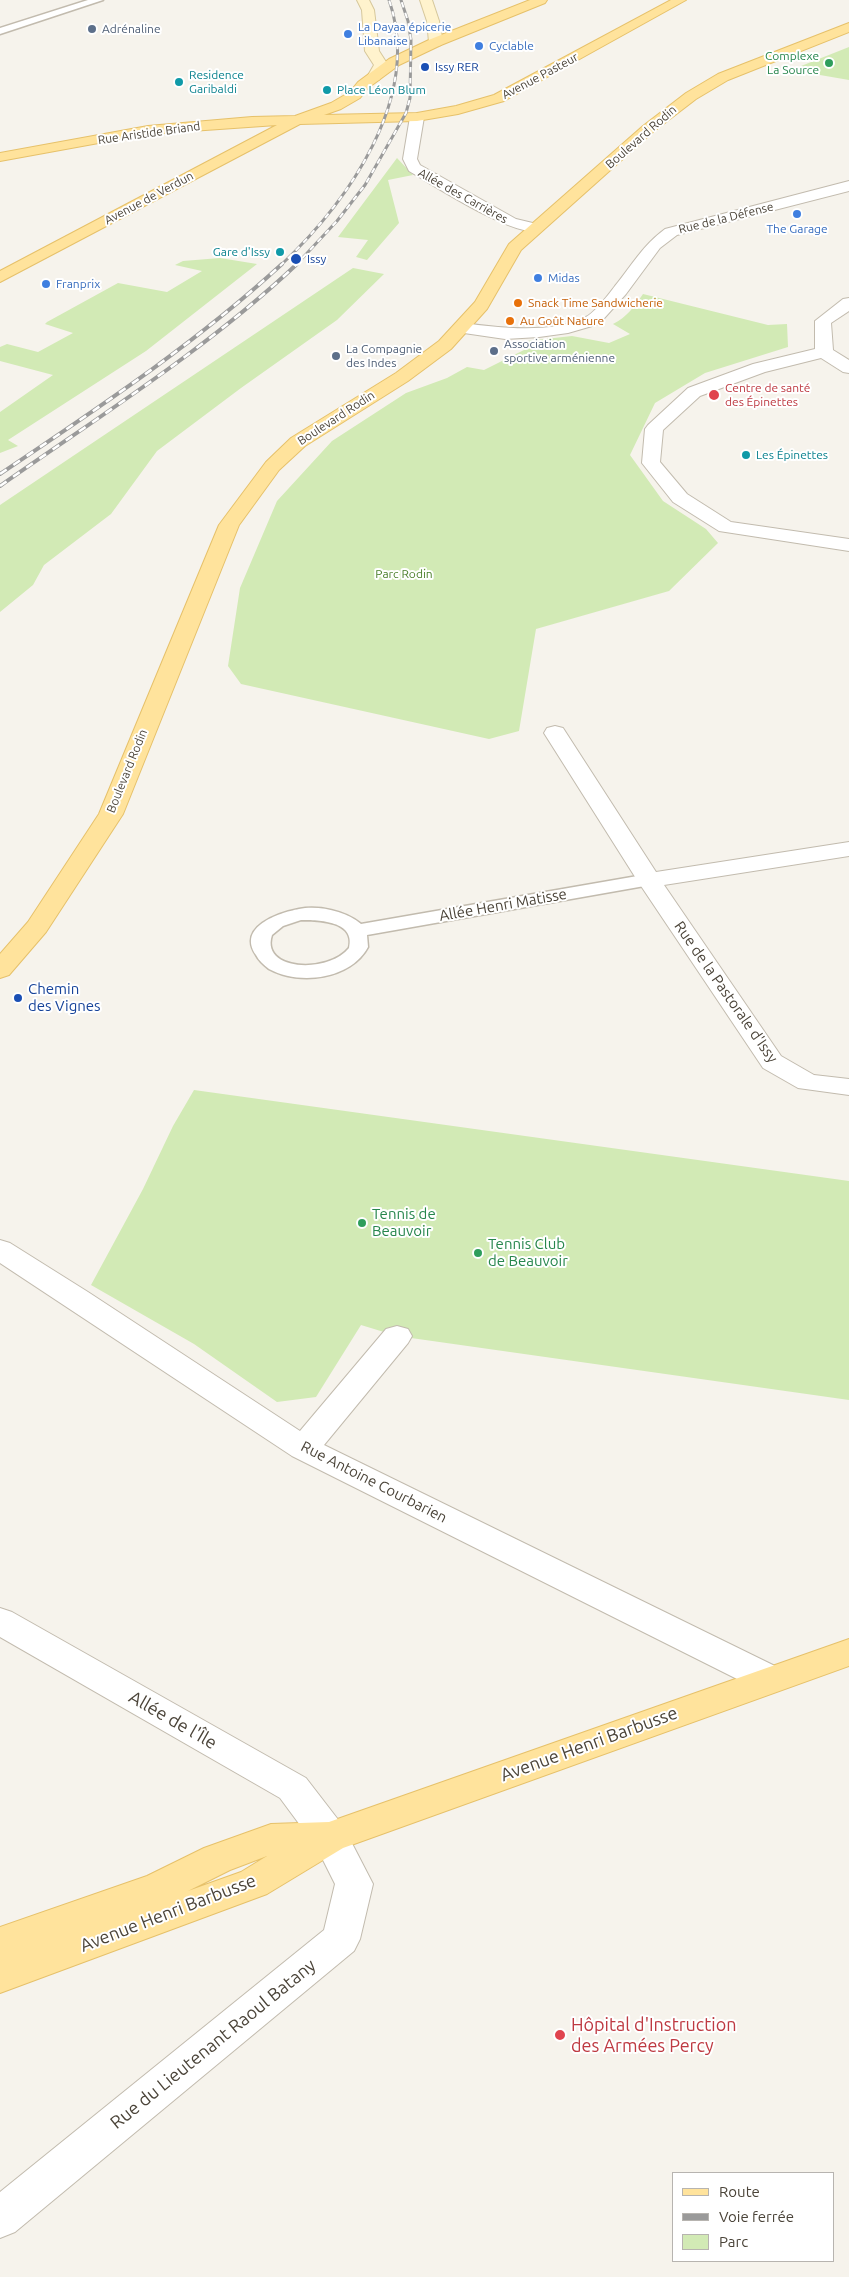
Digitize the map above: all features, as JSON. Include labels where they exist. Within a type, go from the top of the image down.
[{"type":"main road","points":[[363,0],[368,10],[372,51],[381,65],[374,77]]},
{"type":"main road","points":[[426,0],[433,21],[436,42],[434,58],[426,62]]},
{"type":"main road","points":[[299,119],[336,106],[355,95],[394,62],[436,42],[541,0]]},
{"type":"main road","name":"Avenue Pasteur","points":[[299,119],[417,117],[458,110],[499,98],[680,0]]},
{"type":"main road","points":[[433,21],[466,23],[502,17]]},
{"type":"main road","name":"Boulevard Rodin","points":[[0,970],[37,927],[110,814],[229,525],[250,492],[268,470],[292,447],[424,362],[464,328],[491,290],[506,259],[535,228],[648,129],[691,96],[724,77],[849,27]]},
{"type":"main road","points":[[354,118],[360,105],[371,93],[381,84],[399,76]]},
{"type":"main road","points":[[299,119],[350,108],[371,93]]},
{"type":"main road","name":"Rue Aristide Briand","points":[[0,157],[148,130],[299,119]]},
{"type":"main road","name":"Avenue de Verdun","points":[[0,276],[299,119]]},
{"type":"main road","name":"Avenue Henri Barbusse","points":[[0,1976],[254,1884],[330,1837],[849,1652]]},
{"type":"main road","name":"Avenue Henri Barbusse","points":[[0,1944],[160,1887],[217,1859],[271,1838],[330,1837]]},
{"type":"street","name":"Allée des Carrières","points":[[417,117],[410,159],[414,168],[511,222],[535,228]]},
{"type":"street","name":"Rue de la Défense","points":[[464,328],[505,334],[539,332],[582,325],[593,320],[620,291],[654,244],[671,232],[849,186]]},
{"type":"street","points":[[824,352],[822,321],[849,303]]},
{"type":"street","points":[[849,368],[824,352],[759,368],[694,392],[654,429],[651,462],[680,498],[726,527],[849,546]]},
{"type":"street","name":"Rue de la Pastorale d'Issy","points":[[555,733],[649,880],[772,1062],[807,1082],[849,1087]]},
{"type":"street","points":[[649,880],[849,849]]},
{"type":"street","name":"Rue Antoine Courbarien","points":[[0,1250],[78,1299],[304,1448],[769,1679]]},
{"type":"street","points":[[304,1448],[397,1336]]},
{"type":"street","name":"Allée de l'Île","points":[[0,1620],[293,1788],[330,1837]]},
{"type":"street","name":"Rue du Lieutenant Raoul Batany","points":[[0,2218],[341,1939],[354,1884],[330,1837]]},
{"type":"lane","points":[[0,31],[98,0]]},
{"type":"lane","name":"Allée Henri Matisse","points":[[356,931],[649,880]]},
{"type":"lane","points":[[301,914],[318,914],[334,917],[348,923],[356,931],[360,941],[358,950],[339,965],[325,970],[309,971],[278,966],[267,959],[261,951],[259,942],[263,933],[272,924],[301,914]]},
{"type":"green space","name":"Complexe La Source","points":[[849,47],[849,80],[791,70]]},
{"type":"green space","points":[[397,158],[413,175],[388,180],[399,223],[367,260],[356,257],[368,240],[338,237]]},
{"type":"green space","points":[[220,258],[257,264],[146,351],[8,440],[18,446],[0,453],[0,412],[53,375],[0,361],[0,347],[7,344],[38,352],[73,333],[45,324],[47,322],[118,283],[167,292],[202,271],[175,265],[183,261]]},
{"type":"green space","points":[[353,268],[384,274],[337,320],[241,388],[157,451],[111,514],[44,565],[33,585],[0,612],[0,505]]},
{"type":"green space","name":"Parc Rodin","points":[[643,294],[768,325],[787,324],[788,347],[705,373],[655,403],[630,455],[663,501],[706,529],[718,543],[669,591],[536,629],[519,731],[489,739],[241,684],[228,666],[240,588],[277,501],[332,441],[406,393],[447,378],[467,367],[484,370],[528,348],[518,342],[572,336],[609,343],[630,334],[613,324],[626,315]]},
{"type":"green space","name":"Tennis Club de Beauvoir","points":[[194,1090],[849,1181],[849,1400],[397,1336],[361,1325],[316,1397],[277,1402],[194,1344],[91,1285],[143,1189],[173,1126]]},
{"type":"railway","points":[[282,264],[306,240],[330,211],[353,179],[373,145],[387,110],[396,73],[397,37],[389,0]]},
{"type":"railway","points":[[296,265],[337,221],[365,185],[406,113],[410,98],[411,40],[408,21],[401,0]]},
{"type":"railway","points":[[0,474],[109,400],[180,348],[282,264]]},
{"type":"railway","points":[[0,486],[190,353],[227,325],[296,265]]},
{"type":"place","name":"Adrénaline","points":[[92,29]]},
{"type":"place","name":"La Dayaa épicerie Libanaise","points":[[348,34]]},
{"type":"place","name":"Cyclable","points":[[479,46]]},
{"type":"place","name":"Complexe La Source","points":[[829,63]]},
{"type":"place","name":"Issy RER","points":[[425,67]]},
{"type":"place","name":"Residence Garibaldi","points":[[179,82]]},
{"type":"place","name":"Place Léon Blum","points":[[327,90]]},
{"type":"place","name":"The Garage","points":[[797,214]]},
{"type":"place","name":"Gare d'Issy","points":[[280,252]]},
{"type":"place","name":"Issy","points":[[296,259]]},
{"type":"place","name":"Midas","points":[[538,278]]},
{"type":"place","name":"Franprix","points":[[46,284]]},
{"type":"place","name":"Snack Time Sandwicherie","points":[[518,303]]},
{"type":"place","name":"Au Goût Nature","points":[[510,321]]},
{"type":"place","name":"Association sportive arménienne","points":[[494,351]]},
{"type":"place","name":"La Compagnie des Indes","points":[[336,356]]},
{"type":"place","name":"Centre de santé des Épinettes","points":[[714,395]]},
{"type":"place","name":"Les Épinettes","points":[[746,455]]},
{"type":"place","name":"Chemin des Vignes","points":[[18,998]]},
{"type":"place","name":"Tennis de Beauvoir","points":[[362,1223]]},
{"type":"place","name":"Tennis Club de Beauvoir","points":[[478,1253]]},
{"type":"place","name":"Hôpital d'Instruction des Armées Percy","points":[[560,2035]]}]
